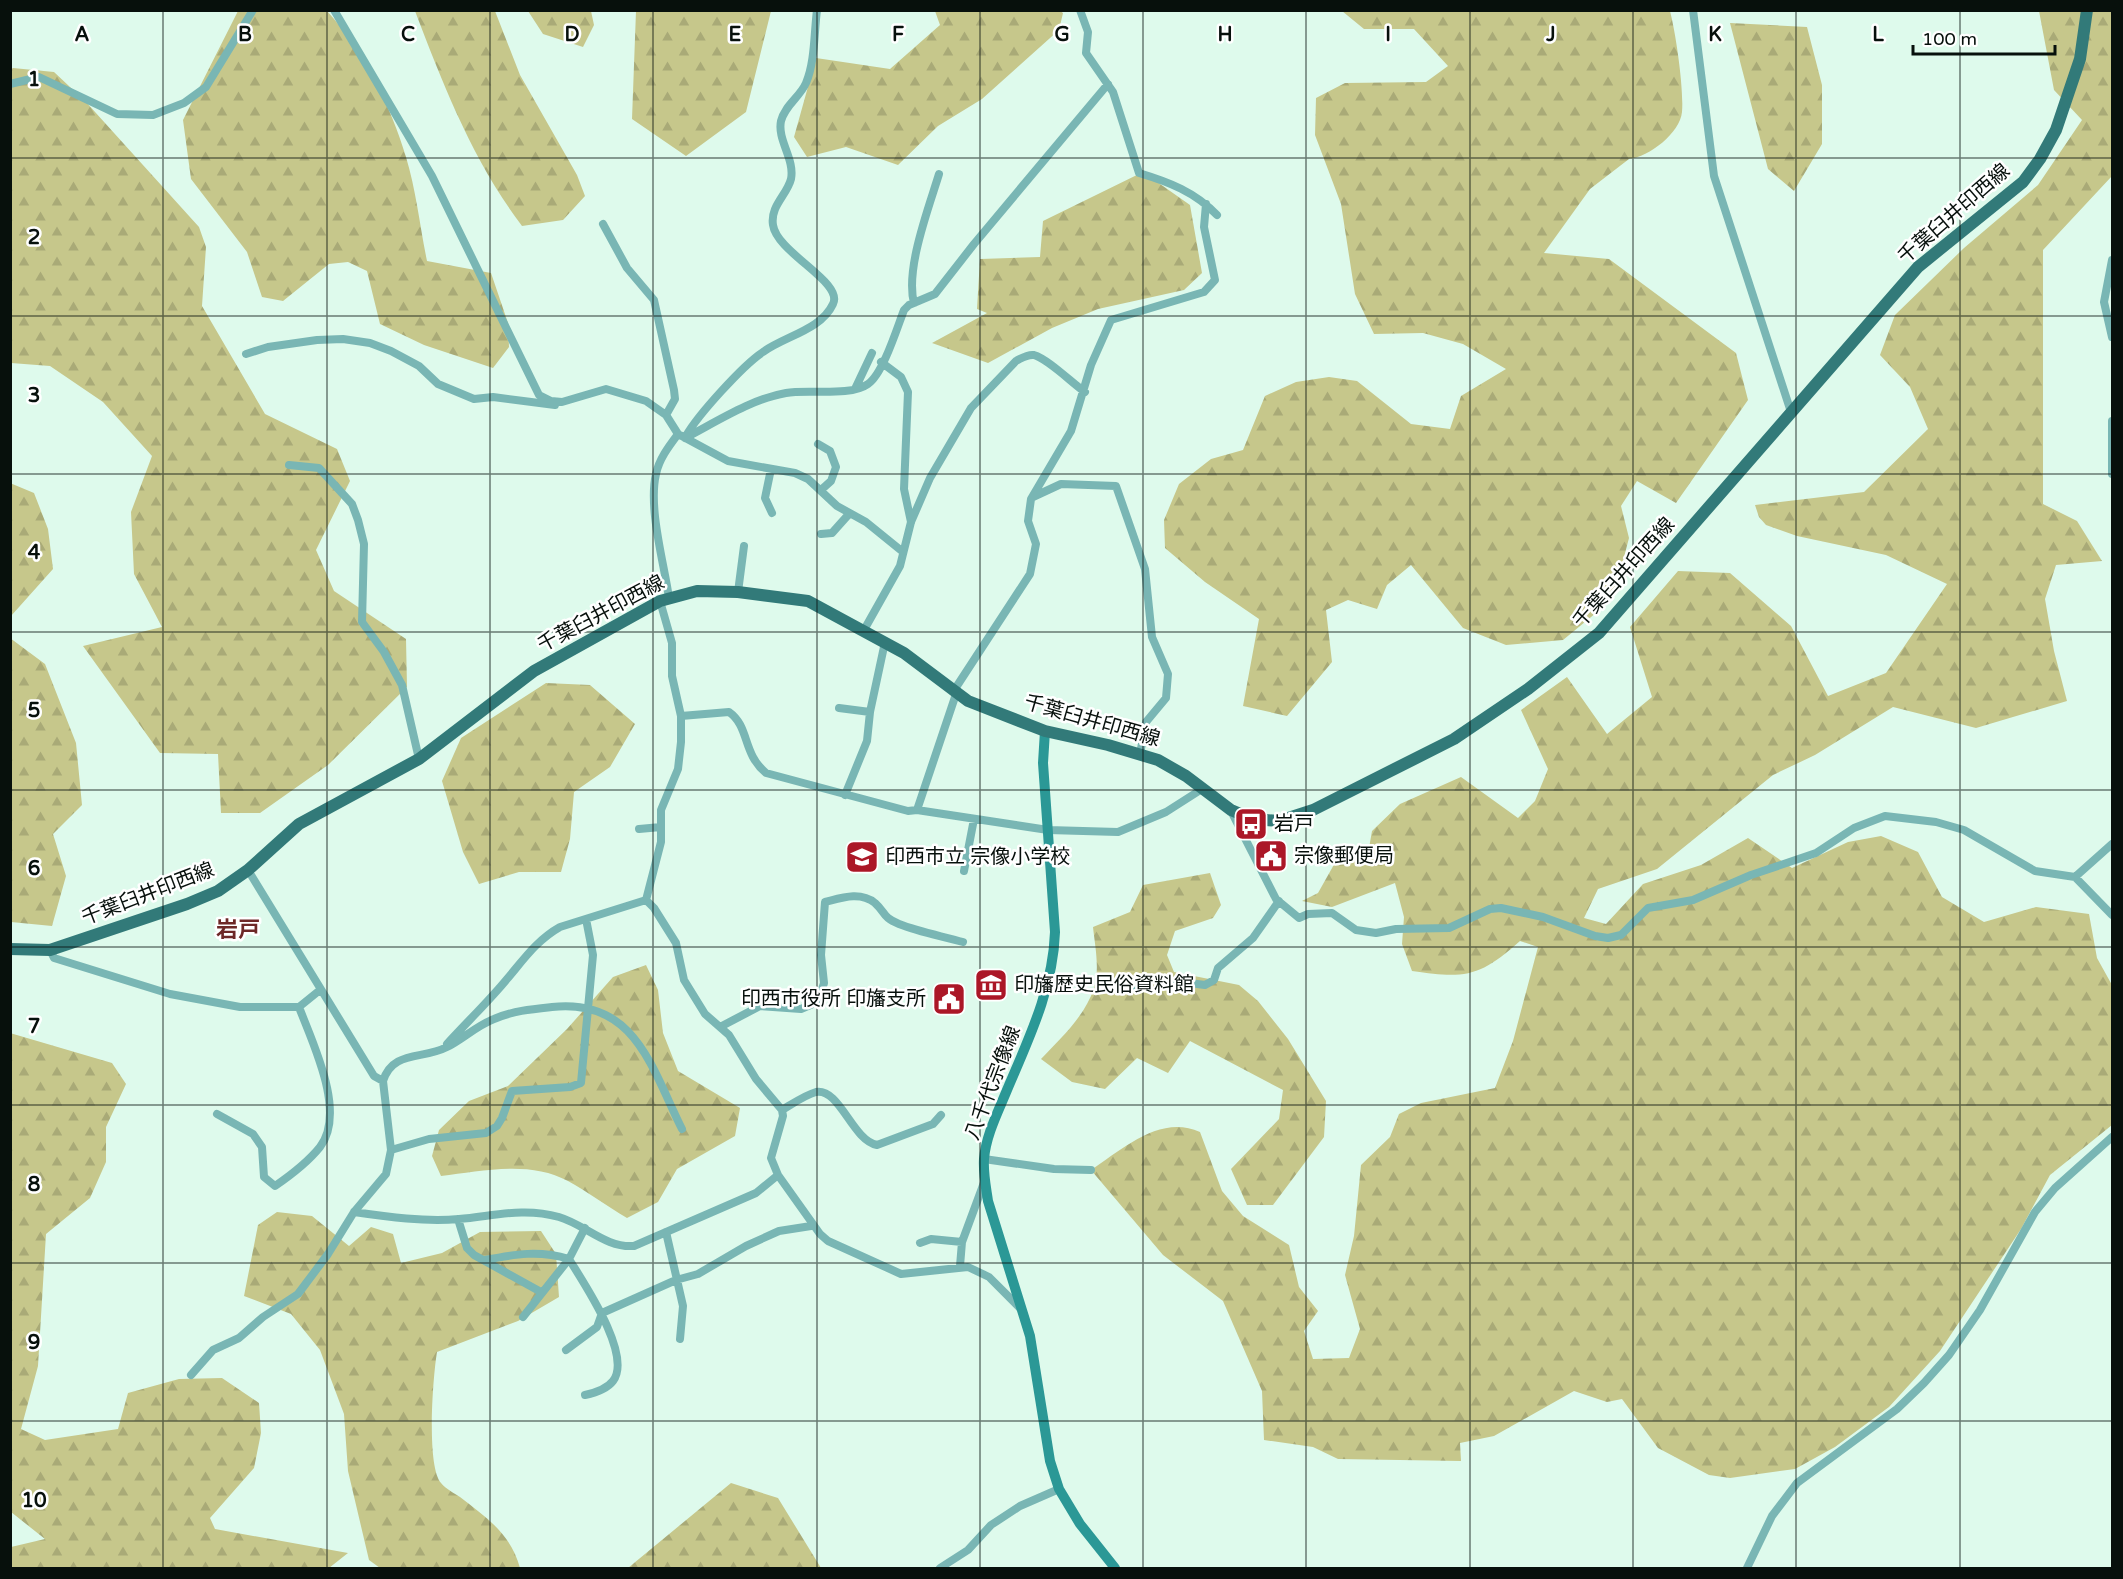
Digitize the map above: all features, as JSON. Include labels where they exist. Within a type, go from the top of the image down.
[{"type":"main road","name":"千葉臼井印西線","points":[[10,949],[50,950],[187,904],[218,891],[248,870],[299,824],[419,759],[534,671],[665,600],[697,591],[738,592],[808,601],[904,653],[954,693],[993,712],[1046,731],[1140,754],[1170,766],[1231,810],[1252,819],[1269,822],[1292,818],[1313,810],[1455,739],[1528,689],[1599,633],[1918,267],[2023,182],[2040,159],[2056,130],[2080,59],[2087,10]]},
{"type":"main road","name":"八千代宗像線","points":[[1046,731],[1042,754],[1055,932],[1052,975],[1046,996],[990,1129],[984,1159],[985,1180],[988,1201],[1024,1313],[1050,1461],[1059,1489],[1080,1524],[1115,1569]]},
{"type":"street","points":[[10,84],[39,77],[117,114],[153,115],[184,103],[206,87],[253,10]]},
{"type":"street","points":[[334,10],[432,176],[525,361],[539,395],[551,401],[562,402]]},
{"type":"street","points":[[646,900],[658,860],[663,801],[678,769],[681,716],[672,676],[672,643],[665,600],[657,517],[656,475],[661,459],[753,359],[812,326],[833,306],[835,299],[831,286],[778,240],[772,222],[777,205],[791,179],[789,157],[781,123],[789,106],[805,85],[818,10]]},
{"type":"street","points":[[1080,10],[1088,32],[1086,52],[1113,92],[1139,173],[1173,183],[1206,204],[1217,215]]},
{"type":"street","points":[[1693,10],[1714,176],[1791,412]]},
{"type":"street","points":[[682,436],[763,400],[787,393],[855,389],[872,381],[904,310],[935,294],[1108,84]]},
{"type":"street","points":[[914,303],[912,293],[918,244],[939,174]]},
{"type":"street","points":[[916,810],[954,693],[1030,574],[1036,544],[1028,521],[1031,498],[1071,431],[1085,392],[1091,365],[1111,320],[1177,301],[1211,287],[1215,280],[1204,227],[1206,204]]},
{"type":"street","points":[[603,224],[627,268],[654,300],[675,399],[666,415]]},
{"type":"street","points":[[2112,260],[2104,302],[2112,337]]},
{"type":"street","points":[[246,354],[291,343],[343,339],[391,351],[419,366],[438,384],[474,399],[493,398],[548,405],[606,389],[646,401],[666,415],[682,436],[728,461],[795,473],[821,490],[849,514],[866,522],[903,552]]},
{"type":"street","points":[[855,389],[872,352]]},
{"type":"street","points":[[864,630],[900,566],[911,522],[930,478],[971,408],[1016,361],[1025,356],[1034,355],[1085,392]]},
{"type":"street","points":[[881,362],[901,377],[908,392],[904,489],[911,522]]},
{"type":"street","points":[[2112,421],[2112,474]]},
{"type":"street","points":[[818,444],[830,451],[836,467],[831,481],[821,490]]},
{"type":"street","points":[[289,465],[319,468],[352,504],[364,544],[362,622],[384,652],[402,685],[419,759]]},
{"type":"street","points":[[771,469],[765,498],[772,513]]},
{"type":"street","points":[[1031,498],[1060,484],[1116,486],[1145,569],[1152,637],[1168,674],[1166,698],[1146,722],[1140,754]]},
{"type":"street","points":[[821,534],[832,533],[849,514]]},
{"type":"street","points":[[738,592],[744,546]]},
{"type":"street","points":[[845,795],[867,741],[870,712],[885,642]]},
{"type":"street","points":[[838,708],[870,712]]},
{"type":"street","points":[[681,716],[729,712],[741,723],[751,758],[766,773],[908,811],[916,810],[1010,826],[1048,830],[1118,832],[1166,812],[1202,789]]},
{"type":"street","points":[[1231,810],[1280,902],[1299,918],[1308,914],[1332,913],[1364,932],[1449,928],[1490,909],[1501,908],[1543,917],[1595,936],[1608,938],[1621,935],[1648,908],[1693,900],[1751,875],[1816,854],[1854,828],[1885,816],[1936,822],[1964,830],[2035,871],[2075,877],[2112,915]]},
{"type":"street","points":[[964,871],[974,819]]},
{"type":"street","points":[[639,829],[661,827]]},
{"type":"street","points":[[2075,877],[2112,844]]},
{"type":"street","points":[[248,870],[374,1076],[383,1080]]},
{"type":"street","points":[[720,1027],[760,1006],[771,1005],[788,1010],[801,1009],[814,1003],[823,990],[824,983],[821,955],[825,902],[850,896],[867,899],[876,904],[884,917],[900,925],[963,942]]},
{"type":"street","points":[[442,1050],[507,980],[531,949],[554,930],[646,900]]},
{"type":"street","points":[[646,900],[654,908],[676,943],[684,980],[705,1014],[729,1035],[756,1079],[782,1110],[781,1125],[771,1158],[778,1175],[811,1226],[828,1241],[901,1274],[960,1266],[968,1267],[989,1277],[1024,1313]]},
{"type":"street","points":[[1137,989],[1150,978],[1205,985],[1214,980],[1218,968],[1253,938],[1280,902]]},
{"type":"street","points":[[391,1150],[429,1139],[486,1133],[497,1126],[502,1118],[512,1091],[579,1085],[583,1080],[593,955],[586,919]]},
{"type":"street","points":[[50,950],[54,958],[170,994],[240,1007],[299,1007],[320,990]]},
{"type":"street","points":[[191,1376],[213,1350],[239,1338],[263,1317],[298,1294],[328,1254],[354,1212],[386,1174],[391,1150],[383,1080],[387,1070],[395,1061],[433,1055],[495,1018],[536,1008],[590,1006],[614,1018],[629,1030],[682,1129]]},
{"type":"street","points":[[217,1114],[253,1134],[262,1147],[264,1177],[275,1186],[294,1172],[322,1145],[332,1109],[324,1073],[299,1007]]},
{"type":"street","points":[[782,1110],[815,1092],[822,1092],[836,1102],[863,1138],[877,1145],[933,1125],[940,1115]]},
{"type":"street","points":[[1748,1569],[1772,1516],[1797,1483],[1897,1409],[1924,1383],[1949,1355],[1980,1310],[2035,1212],[2055,1188],[2112,1137]]},
{"type":"street","points":[[984,1159],[1054,1169],[1091,1170]]},
{"type":"street","points":[[354,1212],[390,1217],[458,1219],[526,1211],[560,1217],[585,1228],[609,1243],[634,1246],[756,1193],[778,1175]]},
{"type":"street","points":[[960,1266],[962,1242],[985,1180]]},
{"type":"street","points":[[458,1219],[467,1248],[541,1292]]},
{"type":"street","points":[[566,1350],[597,1327],[602,1313],[676,1280],[698,1274],[746,1245],[779,1231],[811,1226]]},
{"type":"street","points":[[523,1317],[569,1259],[585,1228]]},
{"type":"street","points":[[666,1232],[683,1306],[680,1340]]},
{"type":"street","points":[[920,1243],[931,1239],[962,1242]]},
{"type":"street","points":[[485,1260],[521,1252],[540,1252],[569,1259],[602,1313],[614,1345],[617,1374],[613,1382],[585,1395]]},
{"type":"street","points":[[940,1569],[968,1550],[991,1526],[1020,1506],[1059,1489]]},
{"type":"green space","points":[[1059,10],[1063,13],[1059,30],[982,99],[938,126],[898,165],[846,147],[807,157],[794,137],[816,58],[890,69],[940,25],[935,11]]},
{"type":"green space","points":[[238,11],[327,11],[340,26],[364,61],[384,99],[400,138],[413,182],[427,261],[491,273],[508,323],[509,347],[493,368],[424,345],[380,324],[367,271],[348,262],[329,264],[283,301],[262,297],[247,252],[191,179],[183,120]]},
{"type":"green space","points":[[415,11],[495,11],[520,75],[577,175],[585,196],[563,220],[522,226],[489,176],[461,123]]},
{"type":"green space","points":[[528,11],[591,11],[594,25],[583,47],[543,34]]},
{"type":"green space","points":[[636,11],[771,11],[746,112],[686,156],[632,119]]},
{"type":"green space","points":[[1342,11],[1670,11],[1681,76],[1682,112],[1676,128],[1654,149],[1629,159],[1590,189],[1544,253],[1609,259],[1736,353],[1748,400],[1676,503],[1637,481],[1621,506],[1629,538],[1613,599],[1563,640],[1506,645],[1463,628],[1411,565],[1387,585],[1377,609],[1348,600],[1326,610],[1332,662],[1287,716],[1243,706],[1259,619],[1205,582],[1165,548],[1164,520],[1179,484],[1211,459],[1243,450],[1265,396],[1296,382],[1329,377],[1357,381],[1411,424],[1450,429],[1461,396],[1506,369],[1463,344],[1423,333],[1374,334],[1355,294],[1341,204],[1315,135],[1316,98],[1345,83],[1426,82],[1448,66],[1414,29],[1364,29]]},
{"type":"green space","points":[[2039,11],[2112,11],[2112,176],[2043,250],[2043,504],[2077,521],[2102,561],[2056,565],[2045,599],[2054,651],[2067,701],[1976,728],[1893,707],[1815,755],[1773,775],[1657,869],[1598,889],[1584,918],[1606,924],[1643,884],[1701,865],[1748,838],[1792,868],[1848,842],[1881,836],[1918,852],[1942,897],[1984,922],[2036,907],[2089,914],[2097,958],[2112,985],[2112,1125],[2050,1175],[2021,1229],[1940,1351],[1889,1407],[1835,1447],[1795,1469],[1730,1478],[1709,1475],[1658,1448],[1622,1399],[1607,1402],[1574,1391],[1494,1436],[1460,1443],[1461,1461],[1338,1459],[1313,1447],[1264,1440],[1262,1391],[1223,1301],[1163,1255],[1091,1170],[1142,1136],[1156,1131],[1171,1127],[1200,1132],[1222,1191],[1243,1216],[1289,1245],[1299,1287],[1318,1311],[1304,1331],[1313,1359],[1349,1358],[1360,1329],[1345,1275],[1354,1236],[1361,1165],[1390,1137],[1399,1114],[1421,1103],[1495,1088],[1513,1041],[1538,947],[1520,941],[1494,962],[1459,975],[1412,971],[1402,944],[1404,917],[1395,883],[1332,907],[1302,901],[1318,893],[1336,861],[1369,848],[1372,831],[1400,804],[1461,777],[1518,818],[1535,801],[1548,769],[1521,710],[1567,677],[1607,734],[1652,697],[1630,627],[1678,571],[1730,573],[1791,626],[1828,696],[1886,673],[1947,584],[1886,555],[1797,536],[1766,525],[1759,517],[1755,505],[1864,492],[1928,429],[1910,387],[1880,355],[1895,315],[1964,248],[2038,185],[2082,120],[2054,90]]},
{"type":"green space","points":[[1730,23],[1807,27],[1822,85],[1822,144],[1794,191],[1768,169]]},
{"type":"green space","points":[[13,68],[54,72],[86,102],[199,227],[206,247],[202,306],[265,414],[337,449],[350,481],[316,550],[334,591],[406,639],[407,687],[328,765],[260,813],[221,813],[218,754],[160,753],[83,646],[162,627],[134,574],[131,512],[152,456],[103,402],[50,366],[11,363],[10,70]]},
{"type":"green space","points":[[1143,172],[1190,205],[1202,273],[1184,290],[1098,309],[1052,328],[988,363],[932,343],[987,313],[977,309],[980,259],[1040,257],[1043,221]]},
{"type":"green space","points":[[10,483],[34,493],[48,529],[53,569],[11,616]]},
{"type":"green space","points":[[10,638],[45,664],[76,743],[82,805],[53,834],[66,876],[52,926],[11,922]]},
{"type":"green space","points":[[546,683],[590,685],[635,724],[610,767],[574,792],[570,839],[561,872],[519,872],[479,884],[463,852],[442,781],[461,738]]},
{"type":"green space","points":[[1210,873],[1221,905],[1213,918],[1175,931],[1167,955],[1174,972],[1239,985],[1258,1001],[1288,1039],[1326,1101],[1324,1137],[1273,1205],[1247,1205],[1231,1169],[1279,1119],[1283,1090],[1190,1041],[1168,1073],[1137,1058],[1105,1089],[1072,1082],[1041,1059],[1079,1017],[1094,988],[1097,965],[1093,927],[1130,912],[1143,885]]},
{"type":"green space","points":[[646,965],[658,990],[663,1033],[678,1071],[740,1108],[735,1136],[677,1169],[658,1202],[627,1218],[568,1181],[538,1171],[505,1169],[441,1176],[432,1156],[439,1130],[469,1101],[508,1086],[567,1029],[613,977]]},
{"type":"green space","points":[[10,1033],[112,1063],[126,1084],[106,1127],[106,1162],[90,1198],[46,1234],[38,1366],[21,1429],[45,1440],[118,1429],[128,1393],[179,1379],[222,1378],[259,1403],[261,1433],[254,1468],[210,1518],[215,1529],[348,1553],[329,1568],[11,1568],[11,1547],[45,1539],[11,1512]]},
{"type":"green space","points":[[277,1212],[312,1216],[349,1246],[371,1227],[393,1234],[401,1263],[442,1253],[480,1232],[541,1231],[556,1254],[559,1297],[518,1321],[437,1352],[434,1380],[432,1440],[436,1473],[441,1483],[480,1512],[497,1528],[511,1546],[520,1568],[380,1568],[369,1560],[348,1471],[344,1414],[320,1350],[291,1314],[244,1296],[258,1225]]},
{"type":"green space","points":[[731,1483],[778,1498],[821,1568],[628,1568]]},
{"type":"place","name":"岩戸","points":[[1251,824]]},
{"type":"place","name":"宗像郵便局","points":[[1271,856]]},
{"type":"place","name":"印西市立 宗像小学校","points":[[862,857]]},
{"type":"place","name":"印旛歴史民俗資料館","points":[[991,985]]},
{"type":"place","name":"印西市役所 印旛支所","points":[[949,999]]},
{"type":"district","name":"岩戸","points":[[238,930]]}]
